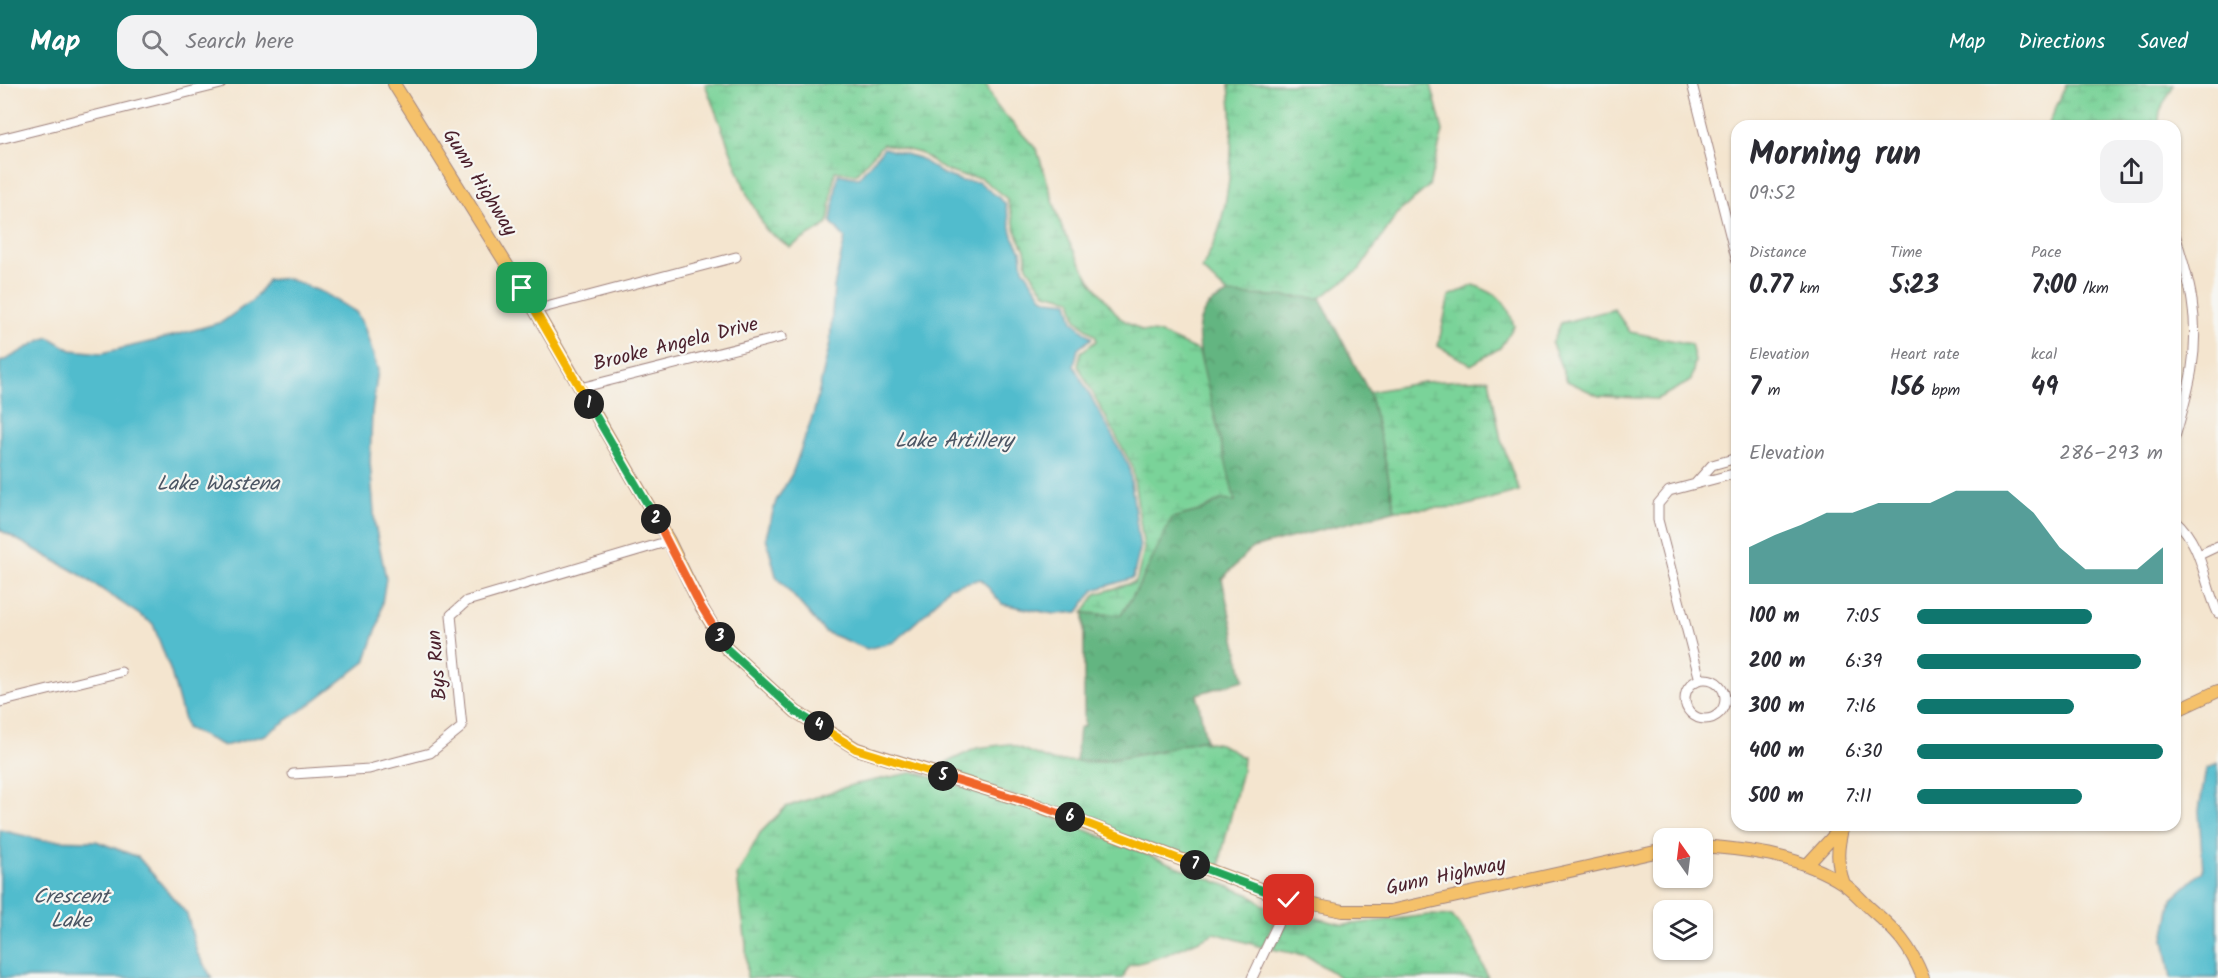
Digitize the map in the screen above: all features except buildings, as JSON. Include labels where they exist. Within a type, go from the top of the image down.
[{"type":"main road","name":"Gunn Highway","points":[[394,84],[535,310],[669,541],[699,603],[726,648],[796,712],[856,749],[1028,802],[1289,900],[1343,911],[1390,911],[1653,852]]},
{"type":"main road","points":[[2181,708],[2218,691]]},
{"type":"main road","points":[[1807,865],[1838,831]]},
{"type":"main road","points":[[1841,831],[1837,847],[1838,867],[1844,884]]},
{"type":"main road","points":[[1713,847],[1749,849],[1807,865],[1844,884],[1891,926],[1907,944],[1923,978]]},
{"type":"street","points":[[0,139],[221,84]]},
{"type":"street","points":[[1692,84],[1731,238]]},
{"type":"street","points":[[535,310],[736,257]]},
{"type":"street","points":[[2181,257],[2192,300],[2196,345],[2193,374],[2181,416]]},
{"type":"street","name":"Brooke Angela Drive","points":[[580,388],[782,337]]},
{"type":"street","points":[[1696,483],[1712,465],[1731,460]]},
{"type":"street","points":[[1700,680],[1657,511],[1661,499],[1669,491],[1731,474]]},
{"type":"street","points":[[2181,527],[2190,537],[2199,555],[2218,613]]},
{"type":"street","name":"Bys Run","points":[[293,774],[369,769],[430,753],[462,727],[451,615],[467,601],[669,541]]},
{"type":"street","points":[[2199,555],[2218,546]]},
{"type":"street","points":[[0,702],[121,672]]},
{"type":"street","points":[[1700,680],[1713,680],[1725,695],[1724,707],[1715,717],[1708,719],[1695,717],[1685,700],[1689,687],[1700,680]]},
{"type":"street","points":[[1252,978],[1289,900]]},
{"type":"green space","points":[[705,84],[986,84],[996,105],[1037,150],[1063,231],[1090,280],[1120,318],[1142,331],[1159,333],[1199,351],[1235,501],[1220,500],[1203,510],[1172,518],[1141,582],[1121,615],[1083,613],[1096,594],[1135,582],[1137,579],[1144,549],[1132,466],[1078,366],[1081,352],[1096,341],[1096,337],[1076,319],[1071,299],[1045,293],[1027,267],[1025,250],[1017,234],[1007,199],[981,178],[962,176],[945,170],[920,153],[883,144],[856,174],[835,171],[828,224],[790,247],[766,230],[747,194]]},
{"type":"green space","points":[[1229,84],[1431,84],[1443,131],[1429,186],[1398,213],[1360,269],[1320,298],[1228,294],[1202,269],[1218,232],[1227,191],[1232,137]]},
{"type":"green space","points":[[2066,84],[2174,84],[2160,111],[2159,120],[2051,120]]},
{"type":"green space","points":[[1474,285],[1490,292],[1505,304],[1514,326],[1500,348],[1471,365],[1438,346],[1449,296]]},
{"type":"green space","points":[[1228,294],[1320,298],[1369,392],[1395,510],[1397,510],[1252,548],[1222,579],[1244,680],[1197,694],[1206,741],[1200,740],[1123,758],[1076,761],[1079,728],[1084,726],[1084,613],[1121,615],[1141,582],[1172,518],[1203,510],[1220,500],[1234,501],[1205,381],[1199,334],[1200,321],[1207,307]]},
{"type":"green space","points":[[1614,309],[1630,332],[1691,344],[1695,361],[1691,381],[1657,399],[1599,396],[1567,381],[1552,344],[1561,323]]},
{"type":"green space","points":[[1489,379],[1501,440],[1519,491],[1461,507],[1395,510],[1369,392],[1423,382]]},
{"type":"green space","points":[[1200,740],[1220,744],[1243,757],[1242,771],[1221,856],[1220,870],[935,768],[977,748],[1009,744],[1052,761],[1100,762],[1155,752]]},
{"type":"green space","points":[[915,772],[1027,807],[1250,895],[1263,905],[1281,910],[1262,947],[1215,933],[1163,956],[1128,966],[1123,978],[747,978],[746,944],[737,876],[760,833],[786,807],[852,785]]},
{"type":"green space","points":[[1290,912],[1345,925],[1429,915],[1452,916],[1474,943],[1488,978],[1341,978],[1307,956],[1272,949]]},
{"type":"water","name":"Lake Artillery","points":[[884,148],[919,158],[943,174],[962,181],[979,182],[1005,203],[1013,236],[1021,251],[1023,268],[1042,297],[1048,300],[1068,302],[1073,321],[1092,338],[1078,349],[1074,366],[1129,466],[1140,549],[1133,578],[1094,590],[1078,612],[1054,614],[1002,604],[981,579],[949,587],[929,610],[894,642],[867,649],[825,632],[776,576],[766,537],[776,501],[792,474],[814,412],[830,343],[834,287],[845,238],[831,222],[838,174],[858,178]]},
{"type":"water","name":"Lake Wastena","points":[[287,278],[324,293],[356,312],[364,326],[378,370],[372,413],[370,462],[375,525],[386,578],[379,622],[365,662],[265,735],[224,746],[186,728],[171,672],[153,624],[79,574],[0,530],[0,362],[49,337],[71,350],[102,353],[222,322],[254,299],[268,280]]},
{"type":"water","points":[[2218,763],[2218,978],[2171,978],[2164,939],[2172,899],[2203,871],[2199,811],[2206,769]]},
{"type":"water","name":"Crescent Lake","points":[[0,830],[42,840],[96,841],[138,857],[187,914],[197,953],[212,978],[0,978]]},
{"type":"route","points":[[522,288],[669,541],[699,603],[726,648],[796,712],[856,749],[1028,802],[1289,900]]}]
